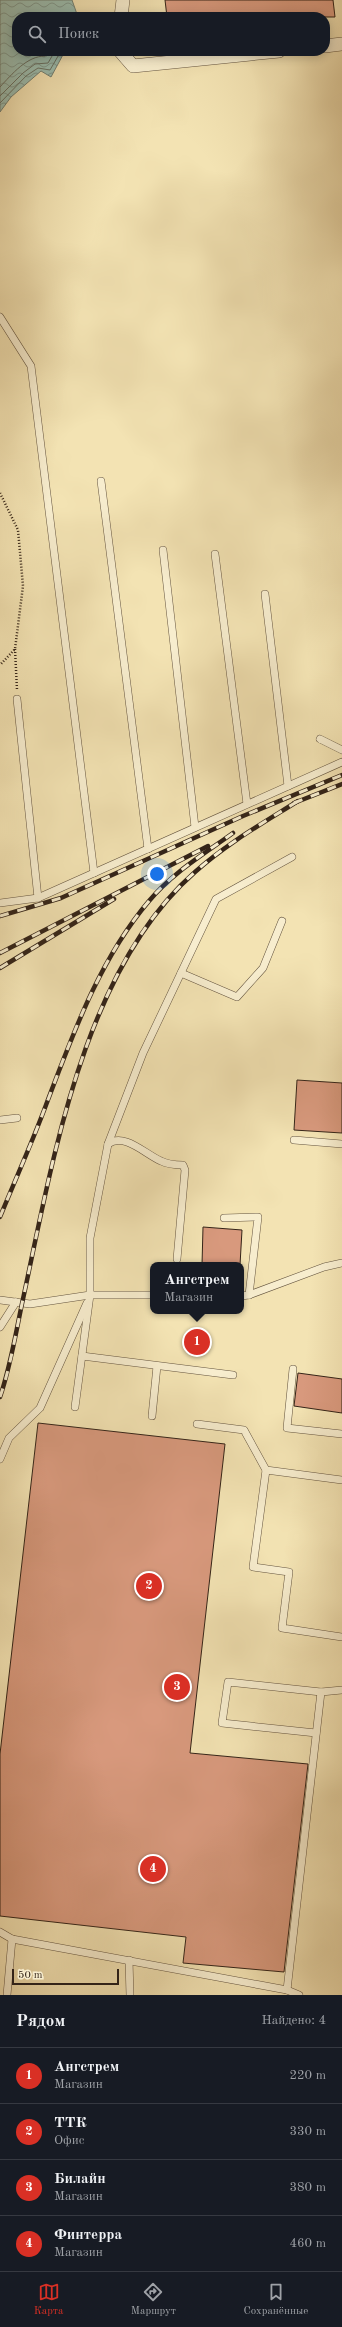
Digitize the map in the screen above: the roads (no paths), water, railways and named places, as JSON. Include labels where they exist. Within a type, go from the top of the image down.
[{"type":"street","points":[[122,12],[123,0]]},
{"type":"street","points":[[330,45],[342,44]]},
{"type":"street","points":[[124,56],[133,66],[230,56]]},
{"type":"lane","points":[[0,317],[31,366],[94,873]]},
{"type":"lane","points":[[101,481],[148,848]]},
{"type":"lane","points":[[163,550],[194,828]]},
{"type":"lane","points":[[215,554],[247,804]]},
{"type":"lane","points":[[265,594],[288,786]]},
{"type":"lane","points":[[17,699],[38,898]]},
{"type":"lane","points":[[320,739],[342,750]]},
{"type":"lane","points":[[0,903],[38,898],[342,762]]},
{"type":"lane","points":[[75,1407],[90,1296],[90,1238],[108,1144],[143,1053],[216,899],[292,857]]},
{"type":"lane","points":[[181,973],[237,997],[263,968],[282,921]]},
{"type":"lane","points":[[0,1120],[16,1118]]},
{"type":"lane","points":[[108,1144],[114,1140],[122,1140],[161,1162],[183,1165],[185,1170],[177,1259]]},
{"type":"lane","points":[[294,1140],[342,1144]]},
{"type":"lane","points":[[224,1218],[258,1217],[245,1296],[324,1267],[342,1263]]},
{"type":"lane","points":[[0,1300],[30,1304],[90,1296],[150,1295]]},
{"type":"lane","points":[[0,1459],[9,1438],[40,1408],[90,1296]]},
{"type":"lane","points":[[0,1327],[16,1302]]},
{"type":"lane","points":[[82,1356],[233,1375]]},
{"type":"lane","points":[[152,1416],[157,1366]]},
{"type":"lane","points":[[293,1369],[287,1428],[342,1434]]},
{"type":"lane","points":[[197,1424],[244,1430],[266,1470],[254,1567],[289,1572],[282,1628],[342,1637]]},
{"type":"lane","points":[[266,1470],[342,1480]]},
{"type":"lane","points":[[316,1733],[222,1723],[228,1682],[321,1692],[342,1690]]},
{"type":"lane","points":[[287,1990],[321,1692]]},
{"type":"lane","points":[[0,1932],[12,1939],[287,1990],[300,1995]]},
{"type":"lane","points":[[6,1995],[12,1939]]},
{"type":"lane","points":[[129,1960],[130,1995]]},
{"type":"water","points":[[0,0],[72,0],[76,12],[12,12],[12,56],[62,56],[51,77],[41,71],[11,97],[0,112]]},
{"type":"railway","points":[[0,916],[61,898],[243,816],[342,775]]},
{"type":"railway","points":[[294,803],[342,784]]},
{"type":"railway","points":[[0,1397],[10,1360],[61,1129],[78,1070],[99,1014],[125,961],[157,913],[195,872],[232,843],[298,801]]},
{"type":"railway","points":[[0,1217],[35,1133],[77,1025],[89,998],[116,948],[131,924],[158,891],[189,864],[233,833]]},
{"type":"railway","points":[[0,953],[208,846]]},
{"type":"railway","points":[[0,968],[114,899]]},
{"type":"place","name":"Ангстрем","points":[[197,1342]]},
{"type":"place","name":"ТТК","points":[[149,1586]]},
{"type":"place","name":"Билайн","points":[[177,1687]]},
{"type":"place","name":"Финтерра","points":[[153,1869]]}]
